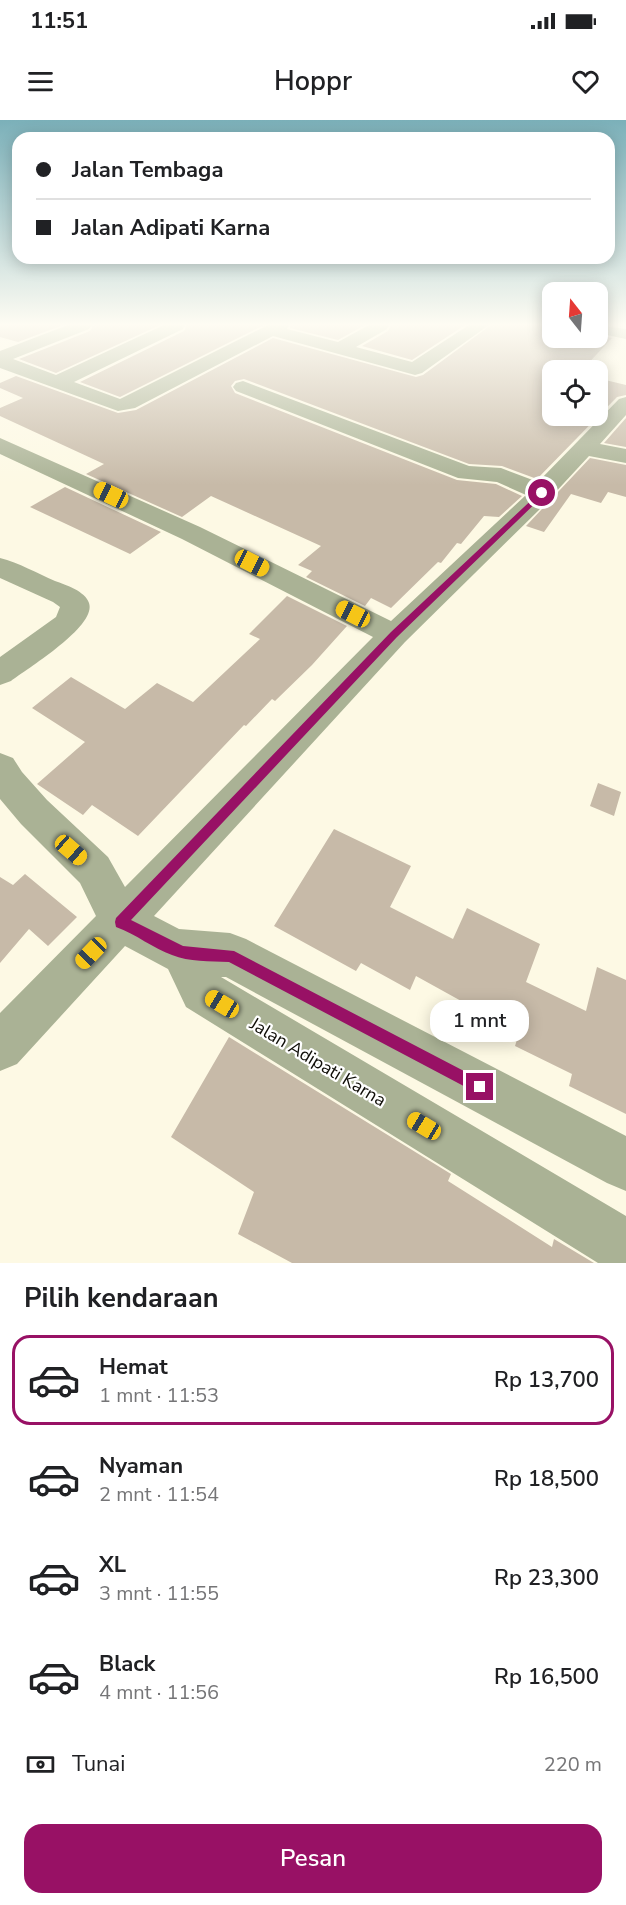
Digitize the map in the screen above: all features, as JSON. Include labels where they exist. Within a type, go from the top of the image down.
[{"type":"street","points":[[45,378],[118,405],[123,405],[176,378]]},
{"type":"street","points":[[56,383],[66,378]]},
{"type":"street","points":[[243,387],[466,473],[501,475],[542,493]]},
{"type":"street","points":[[0,1047],[155,939],[394,635],[542,493],[607,452],[626,403]]},
{"type":"street","points":[[0,445],[192,532],[394,635]]},
{"type":"street","points":[[0,567],[63,595],[75,604],[75,614],[67,624],[0,673]]},
{"type":"street","name":"Jalan Adipati Karna","points":[[0,768],[9,783],[34,812],[94,870],[202,992],[626,1248]]},
{"type":"street","points":[[155,939],[230,955],[626,1164]]},
{"type":"building","points":[[11,378],[22,378],[118,413],[136,410],[196,378],[542,378],[542,426],[589,426],[537,479],[502,466],[469,464],[244,379],[235,381],[231,386],[235,393],[457,480],[496,484],[522,496],[499,517],[484,516],[461,544],[457,543],[441,563],[438,562],[391,608],[371,598],[365,606],[306,577],[312,571],[298,565],[321,546],[211,496],[182,517],[86,474],[104,464],[0,416],[0,408],[23,398],[0,388],[0,383]]},
{"type":"building","points":[[87,378],[157,378],[120,397],[80,382]]},
{"type":"building","points":[[608,381],[626,385],[626,395],[617,397],[608,406]]},
{"type":"building","points":[[626,418],[626,447],[604,443]]},
{"type":"building","points":[[590,458],[626,465],[626,497],[608,492],[601,503],[571,494],[544,532],[526,526]]},
{"type":"building","points":[[65,487],[161,532],[130,554],[30,507]]},
{"type":"building","points":[[287,596],[347,626],[275,701],[272,699],[246,726],[244,725],[138,836],[92,805],[83,815],[37,784],[85,742],[32,708],[71,677],[125,709],[157,683],[193,702],[260,639],[249,634]]},
{"type":"building","points":[[598,783],[621,792],[614,816],[590,806]]},
{"type":"building","points":[[334,829],[411,866],[390,907],[453,939],[467,908],[540,944],[526,982],[586,1011],[597,967],[626,980],[626,1114],[569,1086],[572,1074],[515,1046],[519,1033],[416,976],[410,990],[361,963],[356,971],[274,926]]},
{"type":"building","points":[[25,874],[77,917],[48,946],[29,929],[0,963],[0,877],[13,885]]},
{"type":"building","points":[[229,1037],[451,1174],[448,1181],[552,1247],[554,1239],[594,1263],[292,1263],[238,1234],[254,1192],[171,1137]]},
{"type":"route","points":[[480,1087],[230,955],[171,949],[139,929],[121,922],[394,635],[542,493]]}]
